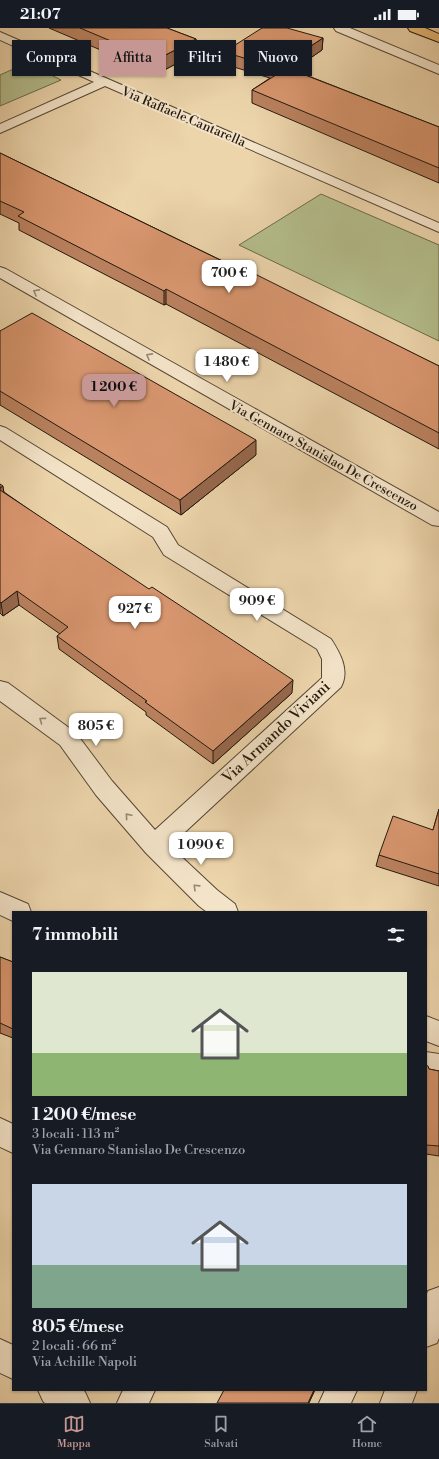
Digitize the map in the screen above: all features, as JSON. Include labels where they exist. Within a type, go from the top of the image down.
[{"type":"highway","points":[[414,28],[439,38]]},
{"type":"street","points":[[340,28],[439,70]]},
{"type":"street","name":"Via Raffaele Cantarella","points":[[0,36],[439,228]]},
{"type":"street","points":[[0,129],[104,82]]},
{"type":"street","name":"Via Gennaro Stanislao De Crescenzo","points":[[0,272],[439,520]]},
{"type":"street","name":"Via Armando Viviani","points":[[0,432],[160,532],[171,550],[324,644],[333,659],[333,681],[154,846]]},
{"type":"street","points":[[0,689],[68,739],[104,788],[154,846],[208,898],[225,911]]},
{"type":"street","points":[[0,903],[17,911]]},
{"type":"street","points":[[427,1028],[439,1034]]},
{"type":"street","points":[[427,1065],[439,1067]]},
{"type":"street","points":[[0,1132],[12,1138]]},
{"type":"street","points":[[427,1330],[439,1302]]},
{"type":"street","points":[[0,1355],[12,1362]]},
{"type":"street","points":[[56,1391],[74,1403]]},
{"type":"street","points":[[133,1403],[139,1391]]},
{"type":"street","points":[[335,1403],[340,1391]]},
{"type":"street","points":[[396,1403],[402,1391]]},
{"type":"green space","points":[[12,70],[12,76],[53,76],[61,80],[0,106],[0,75]]},
{"type":"green space","points":[[321,194],[439,245],[439,341],[239,245]]},
{"type":"building","points":[[80,28],[167,28],[196,39],[174,40],[174,51],[166,55],[166,40],[108,40]]},
{"type":"building","points":[[262,28],[287,28],[323,38],[312,45],[312,40],[244,40],[244,58],[236,56],[236,44]]},
{"type":"building","points":[[274,76],[308,76],[439,127],[439,168],[252,90]]},
{"type":"building","points":[[0,153],[249,274],[251,272],[439,366],[439,433],[166,289],[164,291],[18,216],[24,212],[0,201]]},
{"type":"building","points":[[32,313],[256,440],[180,500],[0,391],[0,331]]},
{"type":"building","points":[[0,490],[149,589],[152,587],[293,680],[213,751],[57,636],[68,627],[17,591],[1,603],[0,602]]},
{"type":"building","points":[[439,809],[439,874],[379,855],[393,816],[433,830]]},
{"type":"building","points":[[0,957],[12,962],[12,1029],[0,1023]]},
{"type":"building","points":[[427,1066],[429,1069],[439,1071],[439,1146],[427,1145]]},
{"type":"building","points":[[223,1391],[314,1391],[308,1403],[217,1403]]}]
